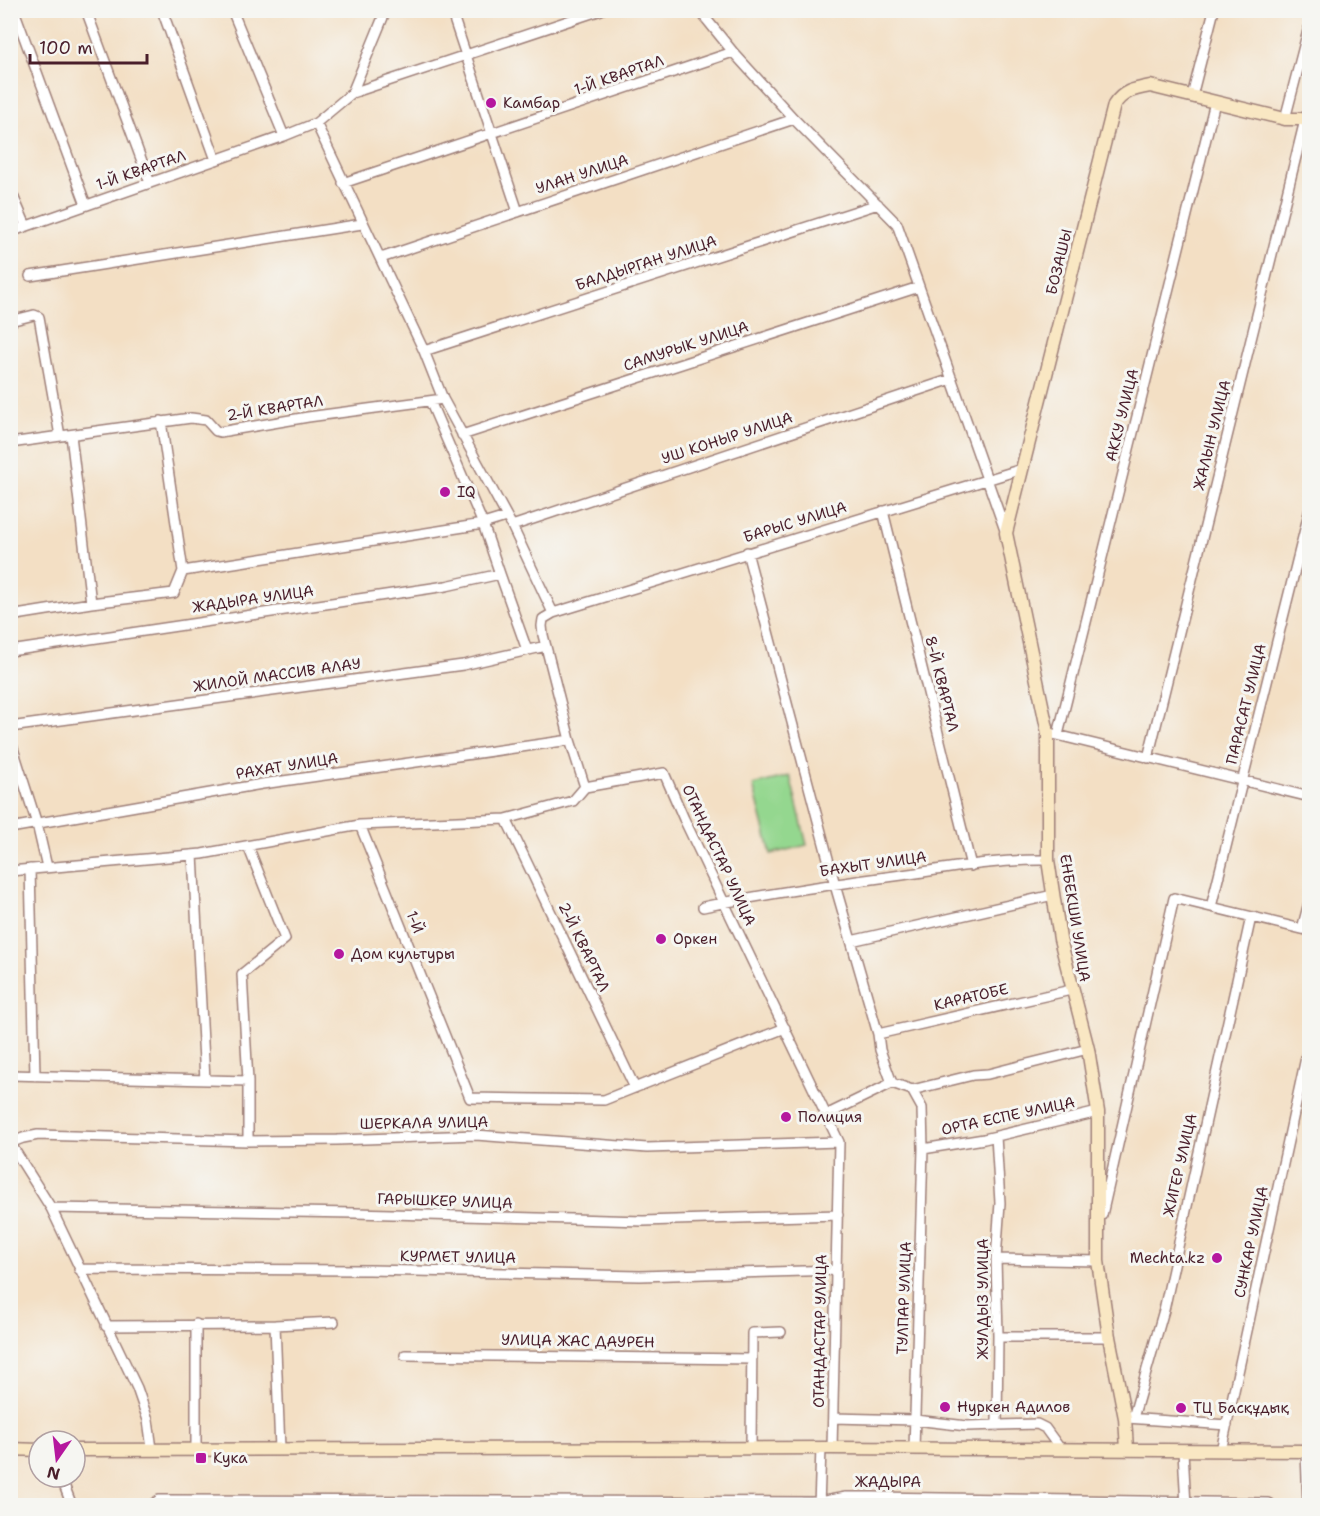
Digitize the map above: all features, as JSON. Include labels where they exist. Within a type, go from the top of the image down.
[{"type":"street","points":[[14,10],[86,205]]},
{"type":"street","points":[[87,10],[150,183]]},
{"type":"street","points":[[162,10],[216,160]]},
{"type":"street","points":[[232,10],[284,136]]},
{"type":"street","points":[[352,93],[386,10]]},
{"type":"street","points":[[451,10],[518,212]]},
{"type":"street","points":[[352,93],[601,10]]},
{"type":"street","points":[[699,10],[794,120],[897,224],[1006,533]]},
{"type":"street","points":[[1192,96],[1214,10]]},
{"type":"street","points":[[1285,119],[1310,23]]},
{"type":"street","name":"1-Й КВАРТАЛ","points":[[343,183],[733,52]]},
{"type":"street","name":"БОЗАШЫ","points":[[1006,533],[1114,105],[1120,96],[1131,89],[1150,86],[1285,119],[1307,120]]},
{"type":"street","name":"1-Й КВАРТАЛ","points":[[10,232],[316,123],[352,93]]},
{"type":"street","name":"АККУ УЛИЦА","points":[[1053,734],[1215,102]]},
{"type":"street","name":"УЛАН УЛИЦА","points":[[381,258],[794,120]]},
{"type":"street","name":"ЖАЛЫН УЛИЦА","points":[[1148,758],[1307,120]]},
{"type":"street","points":[[10,871],[193,855],[360,825],[506,819],[573,801],[585,787],[570,740],[542,626],[543,619],[553,614],[512,526],[443,399],[424,351],[316,123]]},
{"type":"street","points":[[10,189],[26,226]]},
{"type":"street","name":"БАЛДЫРГАН УЛИЦА","points":[[424,351],[878,204]]},
{"type":"street","points":[[30,276],[362,224]]},
{"type":"street","name":"САМУРЫК УЛИЦА","points":[[462,435],[919,287]]},
{"type":"street","points":[[10,321],[34,315],[39,317],[60,436]]},
{"type":"street","name":"УШ КОНЫР УЛИЦА","points":[[512,526],[952,379]]},
{"type":"street","name":"2-Й КВАРТАЛ","points":[[11,441],[201,419],[206,420],[216,431],[220,432],[308,417],[443,399]]},
{"type":"street","points":[[430,401],[483,525],[527,650]]},
{"type":"street","points":[[10,616],[174,593],[183,572],[161,422]]},
{"type":"street","points":[[71,435],[91,603]]},
{"type":"street","name":"БАРЫС УЛИЦА","points":[[553,614],[747,552],[1022,469]]},
{"type":"street","name":"ПАРАСАТ УЛИЦА","points":[[1211,907],[1310,509]]},
{"type":"street","name":"8-Й КВАРТАЛ","points":[[883,511],[971,866]]},
{"type":"street","points":[[183,572],[483,525],[506,517]]},
{"type":"street","name":"ЕНБЕКШИ УЛИЦА","points":[[1006,533],[1053,734],[1048,860],[1060,939],[1071,990],[1088,1049],[1098,1112],[1098,1261],[1109,1337],[1129,1418],[1127,1449]]},
{"type":"street","points":[[747,552],[835,885],[878,1034],[880,1050],[892,1083]]},
{"type":"street","name":"ЖАДЫРА УЛИЦА","points":[[10,651],[446,586],[500,574]]},
{"type":"street","name":"ЖИЛОЙ МАССИВ АЛАУ","points":[[10,727],[463,665],[546,646]]},
{"type":"street","points":[[1053,734],[1310,797]]},
{"type":"street","points":[[10,740],[37,824],[47,867]]},
{"type":"street","name":"РАХАТ УЛИЦА","points":[[10,828],[262,784],[570,740]]},
{"type":"street","name":"ОТАНДАСТАР УЛИЦА","points":[[585,787],[664,773],[839,1142],[833,1418],[819,1504]]},
{"type":"street","name":"2-Й КВАРТАЛ","points":[[506,819],[634,1088]]},
{"type":"street","name":"1-Й","points":[[360,825],[470,1098],[604,1100],[634,1088]]},
{"type":"street","points":[[248,846],[285,939],[242,974],[249,1081],[248,1141]]},
{"type":"street","points":[[193,855],[205,1080]]},
{"type":"street","name":"БАХЫТ УЛИЦА","points":[[703,908],[764,894],[1017,859],[1048,860]]},
{"type":"street","points":[[30,869],[35,1076]]},
{"type":"street","points":[[851,941],[1053,895]]},
{"type":"street","name":"ЕНБЕКШИ УЛИЦА","points":[[1097,1238],[1174,898],[1211,907]]},
{"type":"street","points":[[1211,907],[1306,930],[1310,899]]},
{"type":"street","name":"ЖИГЕР УЛИЦА","points":[[1129,1418],[1164,1310],[1251,917]]},
{"type":"street","name":"КАРАТОБЕ","points":[[878,1034],[1071,990]]},
{"type":"street","points":[[634,1088],[785,1028]]},
{"type":"street","name":"СУНКАР УЛИЦА","points":[[1221,1451],[1310,1039]]},
{"type":"street","points":[[826,1115],[892,1083],[912,1090],[1088,1049]]},
{"type":"street","points":[[10,1075],[249,1081]]},
{"type":"street","name":"ТУЛПАР УЛИЦА","points":[[912,1090],[922,1108],[923,1149],[914,1449]]},
{"type":"street","name":"ОРТА ЕСПЕ УЛИЦА","points":[[923,1149],[996,1136],[1098,1112]]},
{"type":"street","name":"ШЕРКАЛА УЛИЦА","points":[[10,1143],[38,1135],[248,1141],[476,1135],[646,1148],[839,1142]]},
{"type":"street","name":"ЖУЛДЫЗ УЛИЦА","points":[[996,1136],[1000,1203],[996,1259],[997,1426]]},
{"type":"street","points":[[10,1143],[51,1208],[137,1388],[148,1420],[152,1449]]},
{"type":"street","name":"ГАРЫШКЕР УЛИЦА","points":[[51,1208],[643,1221],[838,1215]]},
{"type":"street","points":[[996,1259],[1098,1261]]},
{"type":"street","name":"КУРМЕТ УЛИЦА","points":[[79,1269],[370,1270],[640,1276],[837,1270]]},
{"type":"street","points":[[106,1326],[275,1325],[334,1322]]},
{"type":"street","points":[[196,1324],[196,1449]]},
{"type":"street","points":[[275,1325],[280,1449]]},
{"type":"street","points":[[751,1448],[752,1333],[781,1332]]},
{"type":"street","points":[[998,1337],[1109,1337]]},
{"type":"street","name":"УЛИЦА ЖАС ДАУРЕН","points":[[405,1355],[752,1359]]},
{"type":"street","points":[[833,1418],[915,1420],[968,1426],[1042,1425],[1061,1450]]},
{"type":"street","points":[[1129,1418],[1227,1425]]},
{"type":"street","points":[[1308,1506],[1310,1436]]},
{"type":"street","points":[[11,1448],[27,1449]]},
{"type":"street","points":[[87,1450],[827,1448],[1308,1451]]},
{"type":"street","points":[[1183,1451],[1186,1503]]},
{"type":"street","points":[[66,1489],[72,1506]]},
{"type":"street","name":"ЖАДЫРА","points":[[154,1503],[819,1504],[846,1497],[873,1497],[1268,1503],[1274,1506]]},
{"type":"green space","points":[[790,776],[807,845],[771,854],[753,785]]},
{"type":"place","name":"Камбар","points":[[491,103]]},
{"type":"place","name":"IQ","points":[[445,492]]},
{"type":"place","name":"Оркен","points":[[661,939]]},
{"type":"place","name":"Дом культуры","points":[[339,954]]},
{"type":"place","name":"Полиция","points":[[786,1117]]},
{"type":"place","name":"Mechta.kz","points":[[1217,1258]]},
{"type":"place","name":"Нуркен Адилов","points":[[945,1407]]},
{"type":"place","name":"ТЦ Басқұдық","points":[[1181,1408]]},
{"type":"place","name":"Кука","points":[[201,1458]]}]
